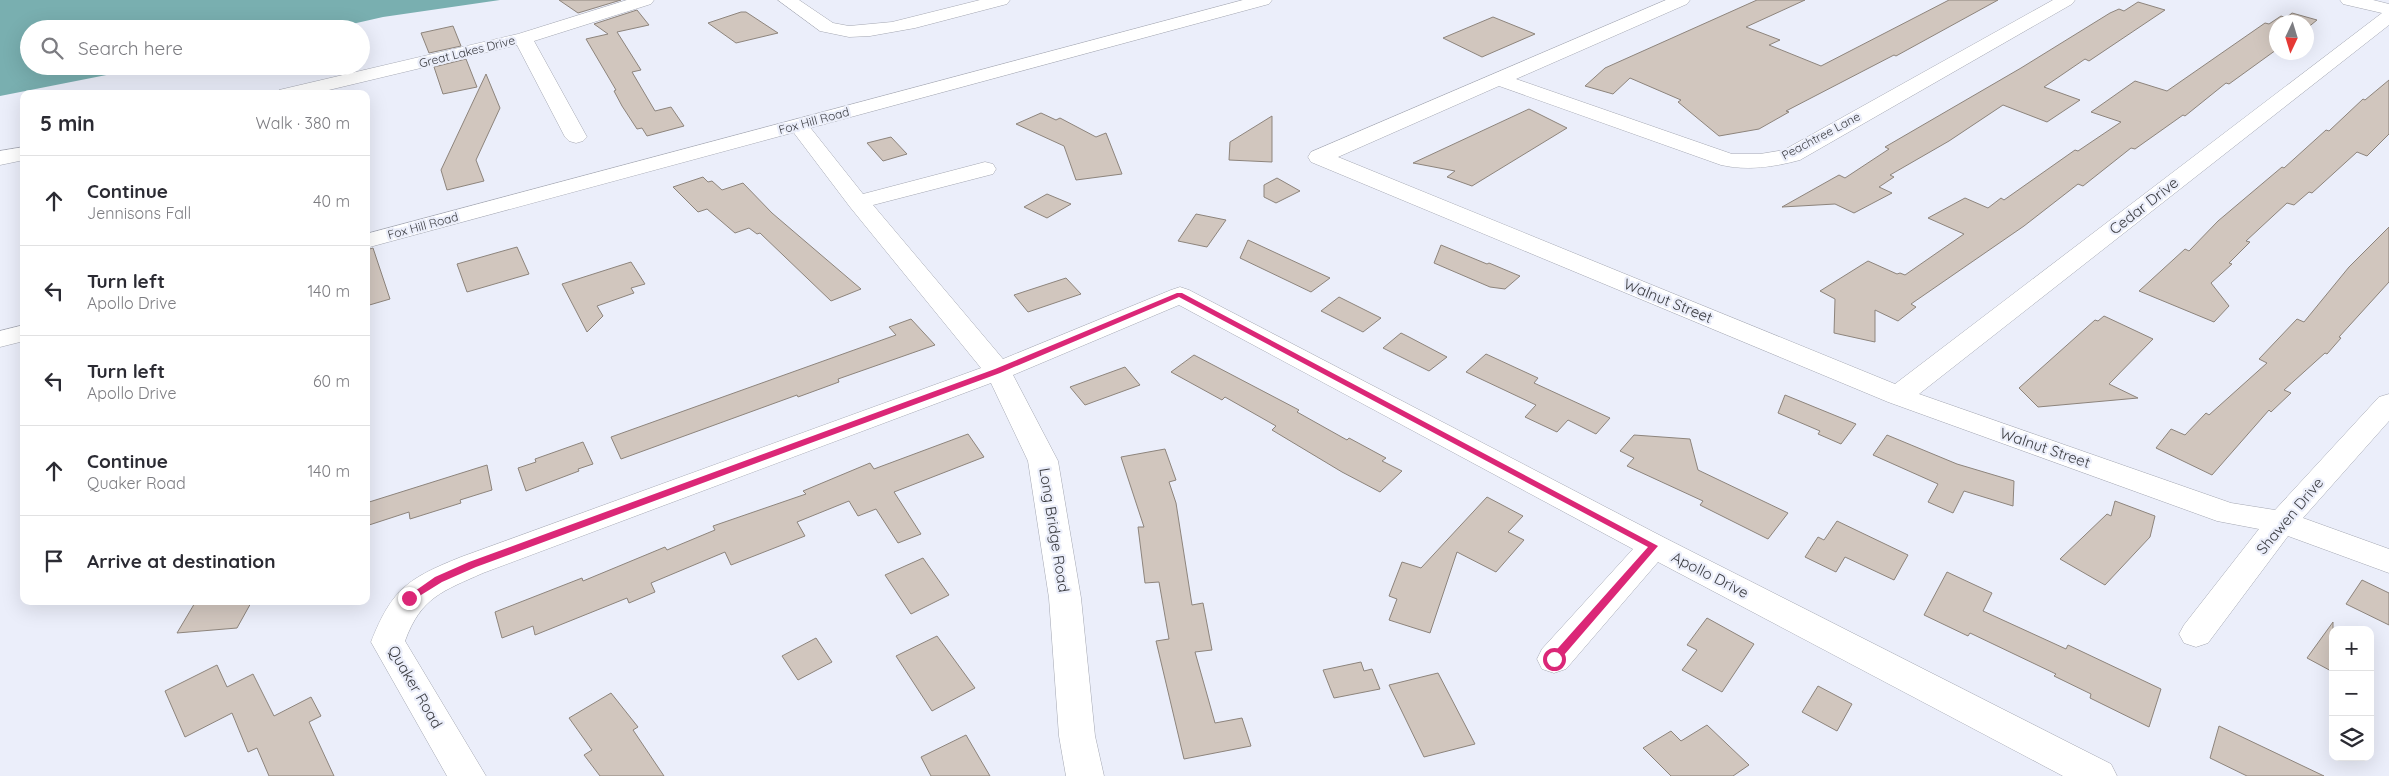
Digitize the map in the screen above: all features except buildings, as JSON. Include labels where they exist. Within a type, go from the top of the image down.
[{"type":"street","name":"Great Lakes Drive","points":[[370,74],[523,38],[645,0]]},
{"type":"street","points":[[787,0],[830,28],[851,32],[876,30],[1000,0]]},
{"type":"street","name":"Fox Hill Road","points":[[370,240],[1263,0]]},
{"type":"street","name":"Walnut Street","points":[[1678,0],[1500,80],[1319,157],[1898,396],[2228,513],[2282,522],[2389,562]]},
{"type":"street","name":"Peachtree Lane","points":[[1500,80],[1729,160],[1756,163],[1773,161],[1792,155],[2066,0]]},
{"type":"street","points":[[2349,0],[2389,9]]},
{"type":"street","name":"Cedar Drive","points":[[1898,396],[2389,16]]},
{"type":"street","points":[[523,38],[576,137]]},
{"type":"street","name":"Great Lakes Drive","points":[[303,90],[366,75]]},
{"type":"street","name":"Long Bridge Road","points":[[798,125],[858,202],[998,371],[1043,461],[1065,598],[1076,736],[1085,776]]},
{"type":"street","points":[[0,158],[20,154]]},
{"type":"street","points":[[858,202],[985,169]]},
{"type":"street","name":"Apollo Drive","points":[[998,371],[1180,295],[1654,546],[2098,776]]},
{"type":"street","points":[[0,339],[20,334]]},
{"type":"street","name":"Quaker Road","points":[[467,776],[388,642],[396,618],[409,598],[438,579],[472,565],[998,371]]},
{"type":"street","name":"Shawen Drive","points":[[2196,634],[2282,522],[2389,403]]},
{"type":"street","points":[[1554,659],[1654,546]]},
{"type":"shaded area","points":[[0,0],[500,0],[370,20],[20,20],[20,75],[106,75],[30,90],[20,90],[20,92],[0,96]]},
{"type":"route","points":[[409,598],[438,579],[472,565],[998,371],[1180,295],[1654,546],[1554,659]]}]
